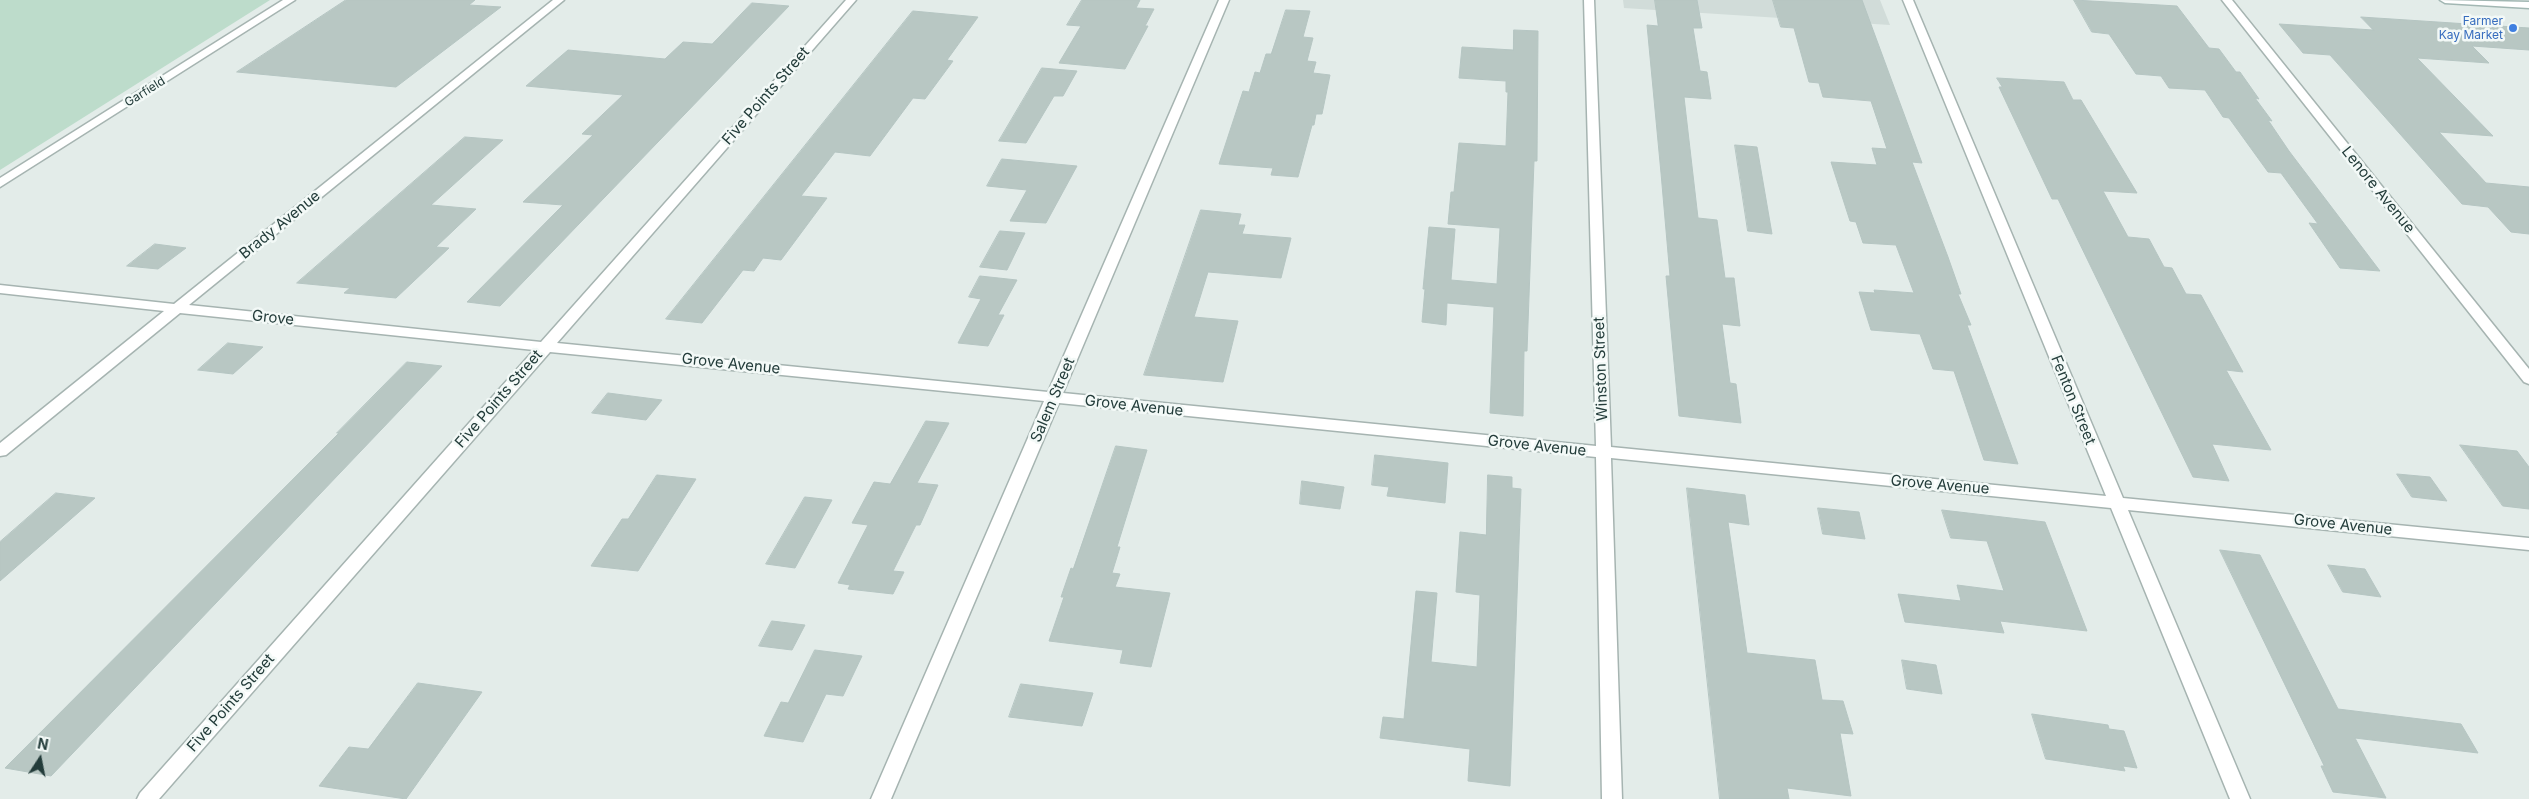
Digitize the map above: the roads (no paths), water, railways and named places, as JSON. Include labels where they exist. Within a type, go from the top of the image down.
[{"type":"street","name":"Garfield","points":[[0,183],[290,0]]},
{"type":"street","name":"Brady Avenue","points":[[0,451],[560,0]]},
{"type":"street","name":"Five Points Street","points":[[147,799],[851,0]]},
{"type":"street","name":"Salem Street","points":[[882,799],[1224,0]]},
{"type":"street","name":"Winston Street","points":[[1589,0],[1612,799]]},
{"type":"street","name":"Fenton Street","points":[[1908,0],[2240,799]]},
{"type":"street","name":"Lenore Avenue","points":[[2227,0],[2529,379]]},
{"type":"street","points":[[2445,0],[2529,5]]},
{"type":"street","name":"Grove","points":[[0,289],[546,345]]},
{"type":"street","name":"Grove Avenue","points":[[546,345],[1054,398],[2529,544]]},
{"type":"place","name":"Farmer Kay Market","points":[[2513,28]]}]
